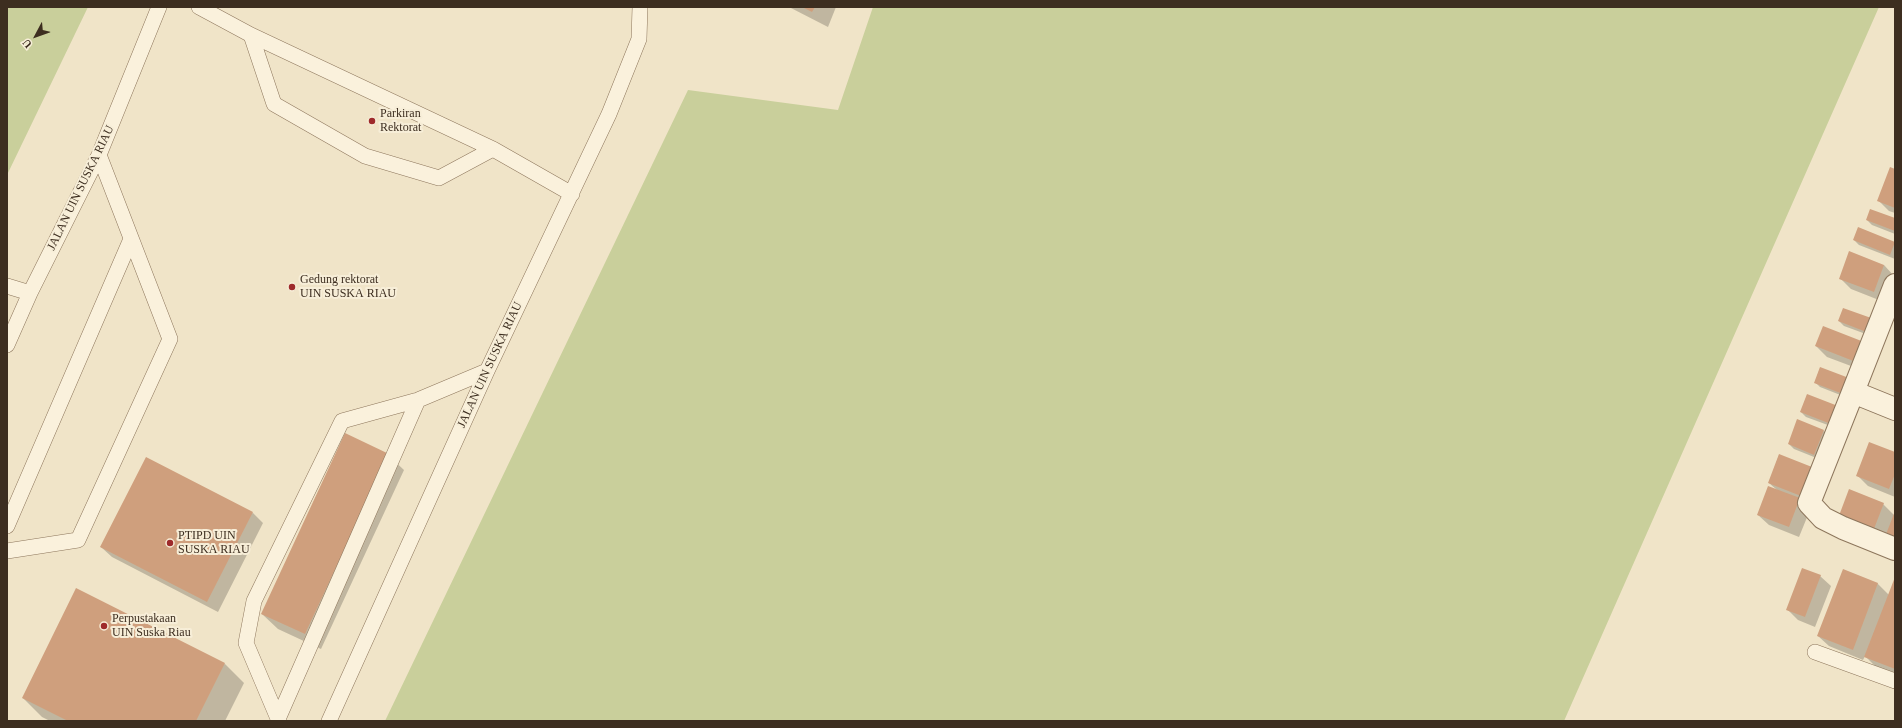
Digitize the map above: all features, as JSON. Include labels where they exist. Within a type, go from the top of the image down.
[{"type":"street","points":[[1895,285],[1809,504],[1823,518],[1843,528],[1895,549]]},
{"type":"street","points":[[1853,392],[1895,409]]},
{"type":"lane","name":"JALAN UIN SUSKA RIAU","points":[[7,345],[12,322],[30,293],[99,155],[159,7]]},
{"type":"lane","points":[[199,7],[251,35],[493,149],[572,194]]},
{"type":"lane","name":"JALAN UIN SUSKA RIAU","points":[[329,721],[487,371],[610,114],[639,39],[640,7]]},
{"type":"lane","points":[[251,35],[274,104],[365,156],[439,178],[493,149]]},
{"type":"lane","points":[[7,551],[78,540],[170,339],[99,155]]},
{"type":"lane","points":[[7,526],[131,239]]},
{"type":"lane","points":[[7,286],[30,293]]},
{"type":"lane","points":[[278,720],[246,643],[254,601],[342,421],[418,400],[487,371]]},
{"type":"lane","points":[[278,720],[418,400]]},
{"type":"lane","points":[[1815,652],[1895,681]]},
{"type":"green space","points":[[7,7],[88,7],[7,175]]},
{"type":"green space","points":[[873,7],[1879,7],[1564,721],[385,721],[688,90],[838,110]]},
{"type":"building","points":[[802,7],[815,7],[812,12]]},
{"type":"building","points":[[1890,167],[1895,169],[1895,208],[1877,201]]},
{"type":"building","points":[[1870,209],[1895,218],[1895,231],[1866,220]]},
{"type":"building","points":[[1858,227],[1895,242],[1890,255],[1853,240]]},
{"type":"building","points":[[1849,251],[1884,265],[1874,292],[1839,279]]},
{"type":"building","points":[[1843,308],[1874,319],[1869,333],[1838,321]]},
{"type":"building","points":[[1823,326],[1864,342],[1856,362],[1815,346]]},
{"type":"building","points":[[1820,367],[1849,378],[1843,394],[1814,383]]},
{"type":"building","points":[[1807,394],[1838,406],[1831,424],[1800,412]]},
{"type":"building","points":[[1797,419],[1824,430],[1814,455],[1788,444]]},
{"type":"building","points":[[345,433],[389,454],[305,634],[261,614]]},
{"type":"building","points":[[1869,442],[1895,452],[1895,474],[1889,489],[1856,476]]},
{"type":"building","points":[[1779,454],[1817,469],[1806,498],[1768,483]]},
{"type":"building","name":"PTIPD UIN SUSKA RIAU","points":[[146,457],[253,512],[207,602],[100,547]]},
{"type":"building","points":[[1768,486],[1800,498],[1789,527],[1757,515]]},
{"type":"building","points":[[1849,489],[1884,503],[1872,534],[1837,521]]},
{"type":"building","points":[[1895,511],[1895,547],[1883,542]]},
{"type":"building","points":[[1802,568],[1821,575],[1805,617],[1786,610]]},
{"type":"building","points":[[1843,569],[1878,583],[1853,650],[1817,636]]},
{"type":"building","points":[[1895,577],[1895,669],[1864,657]]},
{"type":"building","name":"Perpustakaan UIN Suska Riau","points":[[76,588],[225,663],[196,721],[68,721],[22,698]]},
{"type":"place","name":"Parkiran Rektorat","points":[[372,121]]},
{"type":"place","name":"Gedung rektorat UIN SUSKA RIAU","points":[[292,287]]},
{"type":"place","name":"PTIPD UIN SUSKA RIAU","points":[[170,543]]},
{"type":"place","name":"Perpustakaan UIN Suska Riau","points":[[104,626]]}]
